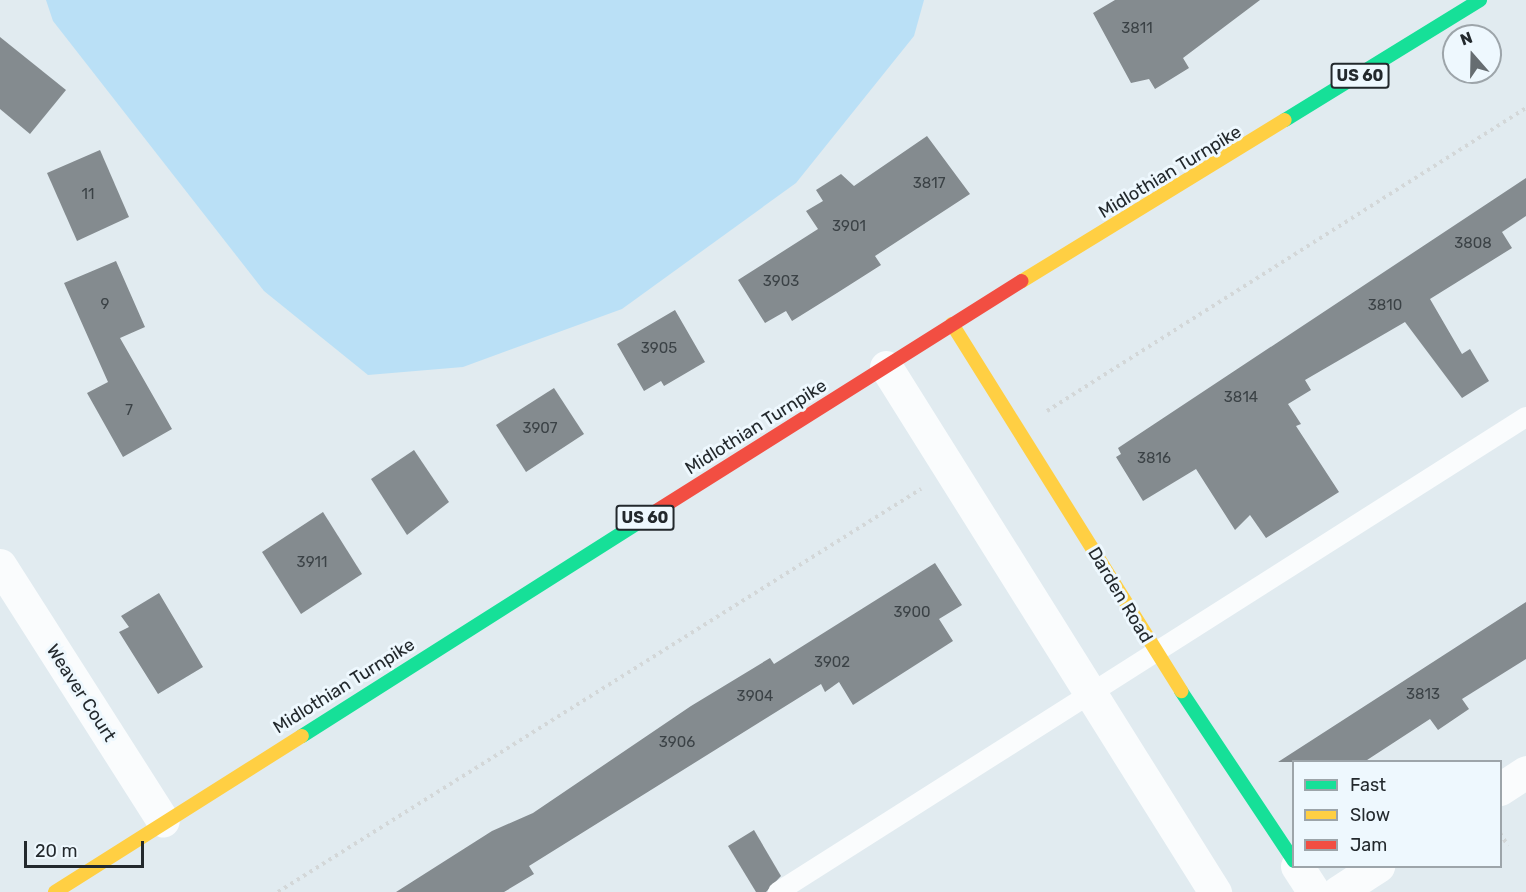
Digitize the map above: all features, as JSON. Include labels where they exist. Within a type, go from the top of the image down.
[{"type":"main road","name":"Midlothian Turnpike","points":[[55,892],[952,324],[1480,0]]},
{"type":"main road","name":"Darden Road","points":[[952,324],[1154,650],[1292,859]]},
{"type":"street","points":[[886,367],[1094,695],[1215,892]]},
{"type":"street","name":"Weaver Court","points":[[0,565],[164,821]]},
{"type":"street","points":[[1298,868],[1314,892]]},
{"type":"street","points":[[1338,892],[1376,868]]},
{"type":"lane","points":[[778,892],[1094,695],[1154,650],[1526,417]]},
{"type":"path","points":[[1039,416],[1526,108]]},
{"type":"path","points":[[278,892],[924,487]]},
{"type":"path","points":[[1502,836],[1508,846]]},
{"type":"shaded area","points":[[46,0],[924,0],[914,36],[796,183],[622,309],[463,367],[368,375],[264,291],[53,21]]},
{"type":"building","points":[[1115,0],[1260,0],[1183,58],[1189,68],[1155,89],[1149,79],[1131,83],[1093,13]]},
{"type":"building","points":[[0,37],[66,90],[30,134],[0,109]]},
{"type":"building","points":[[927,136],[970,194],[875,256],[881,265],[837,293],[792,321],[786,311],[765,323],[738,280],[818,229],[806,211],[823,201],[816,190],[841,174],[854,186]]},
{"type":"building","points":[[100,150],[129,217],[77,241],[47,173]]},
{"type":"building","points":[[1526,178],[1526,216],[1502,232],[1512,248],[1430,299],[1462,354],[1470,349],[1489,381],[1462,398],[1405,322],[1305,380],[1311,390],[1288,404],[1301,424],[1296,426],[1339,492],[1266,538],[1250,515],[1235,530],[1196,469],[1143,501],[1116,457],[1121,454],[1118,448]]},
{"type":"building","points":[[116,261],[145,327],[120,338],[172,429],[123,457],[87,393],[108,382],[64,283]]},
{"type":"building","points":[[675,310],[705,362],[664,386],[661,381],[644,391],[617,344]]},
{"type":"building","points":[[554,388],[584,434],[526,472],[496,425]]},
{"type":"building","points":[[414,450],[449,502],[407,535],[371,479]]},
{"type":"building","points":[[323,512],[362,574],[301,614],[262,552]]},
{"type":"building","points":[[935,563],[962,605],[939,619],[953,641],[853,705],[839,682],[825,692],[821,684],[529,866],[534,874],[504,892],[396,892],[492,831],[533,813],[691,706],[770,658],[774,664]]},
{"type":"building","points":[[159,593],[203,667],[158,694],[119,632],[129,627],[121,616]]},
{"type":"building","points":[[1526,602],[1526,659],[1462,699],[1469,709],[1438,730],[1430,719],[1367,760],[1278,762]]},
{"type":"building","points":[[754,830],[781,876],[766,892],[756,892],[728,846]]},
{"type":"traffic: fast","points":[[1285,120],[1480,0]]},
{"type":"traffic: fast","points":[[302,736],[650,515]]},
{"type":"traffic: fast","points":[[1181,691],[1292,858]]},
{"type":"traffic: slow","points":[[1022,281],[1285,120]]},
{"type":"traffic: slow","points":[[952,324],[1181,691]]},
{"type":"traffic: slow","points":[[55,892],[302,736]]},
{"type":"traffic: jam","points":[[650,515],[1022,281]]}]
